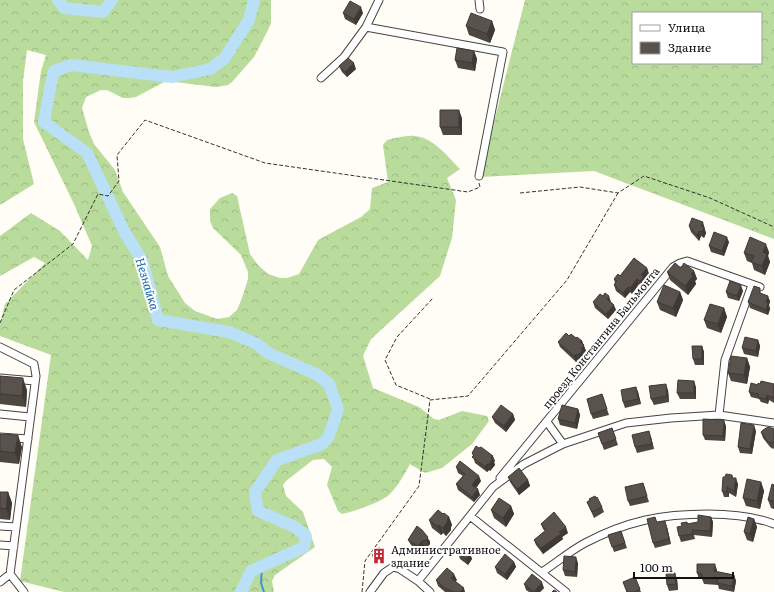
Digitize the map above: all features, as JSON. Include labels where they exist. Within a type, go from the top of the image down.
[{"type":"street","points":[[321,78],[344,57],[366,27],[379,0]]},
{"type":"street","points":[[479,0],[480,9]]},
{"type":"street","points":[[366,27],[503,52],[479,176]]},
{"type":"street","name":"проезд Константина Бальмонта","points":[[493,487],[673,267],[687,261],[760,287]]},
{"type":"street","points":[[719,415],[725,360],[752,284]]},
{"type":"street","points":[[0,347],[34,364],[35,381],[10,574],[0,582]]},
{"type":"street","points":[[0,378],[35,381]]},
{"type":"street","points":[[0,414],[30,417]]},
{"type":"street","points":[[418,581],[493,487],[524,464],[563,444],[626,423],[671,418],[719,415],[774,423]]},
{"type":"street","points":[[547,422],[563,444]]},
{"type":"street","points":[[0,437],[28,439]]},
{"type":"street","points":[[542,572],[584,543],[625,525],[649,518],[685,514],[726,514],[763,520],[774,524]]},
{"type":"street","points":[[470,516],[566,592]]},
{"type":"street","points":[[0,526],[16,527]]},
{"type":"street","points":[[0,545],[14,546]]},
{"type":"street","points":[[370,592],[384,573],[393,567],[400,569],[418,581],[430,592]]},
{"type":"street","points":[[10,574],[24,592]]},
{"type":"path","points":[[0,323],[14,290],[73,244],[98,194],[108,196],[119,181],[117,155],[145,120],[265,163],[468,192],[480,187],[479,176]]},
{"type":"path","points":[[433,298],[397,338],[385,360],[396,385],[430,400],[468,396],[567,280],[618,193],[644,176],[710,198],[774,226]]},
{"type":"path","points":[[520,193],[580,187],[618,193]]},
{"type":"path","points":[[362,592],[365,560],[419,486],[430,400]]},
{"type":"green space","points":[[0,0],[271,0],[271,23],[268,30],[254,57],[228,85],[216,87],[166,81],[136,97],[130,98],[123,98],[107,90],[101,90],[86,97],[82,108],[94,144],[115,170],[123,192],[160,247],[168,276],[185,303],[195,311],[217,319],[229,317],[237,310],[248,279],[248,272],[241,255],[213,228],[210,221],[210,209],[220,198],[232,193],[237,196],[250,254],[258,265],[268,274],[280,278],[287,278],[299,274],[318,240],[361,217],[370,209],[372,188],[388,182],[383,145],[387,140],[408,136],[422,137],[440,148],[460,169],[447,178],[456,200],[452,238],[440,276],[371,339],[363,356],[373,388],[419,407],[434,419],[439,420],[462,411],[487,416],[489,421],[472,444],[442,468],[425,473],[410,464],[398,484],[389,495],[374,504],[353,511],[342,514],[338,511],[327,485],[332,467],[324,459],[313,460],[286,481],[283,485],[286,496],[303,512],[315,547],[275,575],[272,581],[274,592],[64,592],[20,581],[51,355],[0,336],[0,324],[5,304],[45,263],[34,257],[0,276],[0,236],[31,213],[60,231],[88,260],[92,246],[74,204],[34,122],[41,71],[46,55],[27,50],[23,81],[23,139],[34,184],[0,205]]},
{"type":"green space","points":[[525,0],[774,0],[774,239],[594,171],[480,177]]},
{"type":"building","points":[[350,1],[361,7],[354,19],[343,13]]},
{"type":"building","points":[[471,13],[492,21],[487,34],[466,26]]},
{"type":"building","points":[[457,48],[474,51],[472,63],[455,60]]},
{"type":"building","points":[[348,58],[354,63],[345,72],[339,66]]},
{"type":"building","points":[[440,110],[459,110],[459,127],[440,127]]},
{"type":"building","points":[[692,218],[703,222],[701,226],[704,227],[702,232],[699,231],[697,235],[689,226]]},
{"type":"building","points":[[714,232],[727,237],[722,251],[709,246]]},
{"type":"building","points":[[750,237],[766,244],[763,252],[767,254],[762,266],[751,262],[754,256],[744,253]]},
{"type":"building","points":[[634,258],[647,268],[641,275],[644,277],[640,281],[637,279],[630,288],[628,287],[623,293],[614,285],[617,281],[614,279],[618,274],[620,276]]},
{"type":"building","points":[[675,263],[681,268],[684,263],[694,271],[691,274],[693,276],[685,286],[667,272]]},
{"type":"building","points":[[730,281],[741,285],[737,296],[726,292]]},
{"type":"building","points":[[664,285],[680,292],[673,308],[657,302]]},
{"type":"building","points":[[754,286],[760,288],[760,293],[768,296],[766,310],[748,302]]},
{"type":"building","points":[[605,293],[609,296],[607,299],[614,305],[606,314],[593,302],[600,294],[603,296]]},
{"type":"building","points":[[710,304],[724,308],[718,324],[704,320]]},
{"type":"building","points":[[566,333],[569,336],[571,334],[576,338],[577,337],[582,341],[580,342],[584,345],[581,349],[583,350],[578,355],[576,354],[574,356],[558,342]]},
{"type":"building","points":[[745,337],[758,340],[756,351],[742,348]]},
{"type":"building","points":[[692,346],[702,346],[702,359],[693,359]]},
{"type":"building","points":[[731,356],[747,358],[744,375],[728,373]]},
{"type":"building","points":[[0,376],[23,378],[22,396],[0,394]]},
{"type":"building","points":[[678,380],[694,381],[694,393],[677,393]]},
{"type":"building","points":[[761,381],[774,384],[774,398],[767,395],[766,399],[758,397],[759,394],[749,392],[751,383],[758,385]]},
{"type":"building","points":[[666,384],[667,396],[651,399],[649,386]]},
{"type":"building","points":[[636,387],[638,399],[623,402],[621,390]]},
{"type":"building","points":[[602,394],[607,409],[591,414],[587,399]]},
{"type":"building","points":[[501,405],[513,414],[504,426],[492,417]]},
{"type":"building","points":[[562,405],[578,409],[575,423],[558,419]]},
{"type":"building","points":[[703,419],[724,420],[723,436],[703,435]]},
{"type":"building","points":[[741,423],[754,425],[750,449],[738,447]]},
{"type":"building","points":[[768,427],[774,429],[774,442],[771,443],[768,442],[761,432]]},
{"type":"building","points":[[612,428],[616,439],[602,444],[598,433]]},
{"type":"building","points":[[649,431],[652,444],[635,447],[632,435]]},
{"type":"building","points":[[0,434],[18,435],[15,453],[0,451]]},
{"type":"building","points":[[476,446],[479,448],[481,447],[493,456],[491,458],[493,459],[485,467],[472,457],[474,455],[472,453]]},
{"type":"building","points":[[460,461],[479,476],[472,485],[478,489],[472,497],[456,484],[465,474],[456,467]]},
{"type":"building","points":[[519,468],[528,480],[517,489],[508,477]]},
{"type":"building","points":[[726,474],[732,475],[732,478],[736,478],[734,491],[727,487],[727,492],[722,491],[723,477],[725,477]]},
{"type":"building","points":[[747,479],[761,482],[757,501],[743,498]]},
{"type":"building","points":[[643,483],[647,496],[628,501],[625,487]]},
{"type":"building","points":[[772,484],[774,485],[774,501],[768,500]]},
{"type":"building","points":[[0,492],[8,492],[6,509],[0,508]]},
{"type":"building","points":[[595,496],[602,507],[592,512],[587,502]]},
{"type":"building","points":[[499,498],[511,506],[503,518],[491,510]]},
{"type":"building","points":[[438,510],[449,517],[443,528],[439,525],[438,527],[429,520]]},
{"type":"building","points":[[554,512],[566,527],[559,532],[561,534],[541,548],[534,540],[546,530],[541,524]]},
{"type":"building","points":[[698,515],[711,517],[710,531],[692,530],[693,534],[679,536],[677,527],[682,526],[681,523],[687,522],[687,524],[698,522]]},
{"type":"building","points":[[655,517],[657,523],[665,521],[669,539],[653,543],[647,519]]},
{"type":"building","points":[[748,517],[754,519],[750,534],[744,532]]},
{"type":"building","points":[[417,526],[428,538],[422,541],[418,546],[408,540]]},
{"type":"building","points":[[621,531],[625,543],[612,547],[608,535]]},
{"type":"building","points":[[379,547],[384,551],[377,559],[372,555]]},
{"type":"building","points":[[462,548],[470,554],[466,559],[458,553]]},
{"type":"building","points":[[505,554],[514,562],[505,574],[495,567]]},
{"type":"building","points":[[564,556],[576,557],[575,572],[563,570]]},
{"type":"building","points":[[697,564],[715,564],[714,571],[734,575],[732,586],[717,583],[718,579],[702,578],[702,574],[697,573]]},
{"type":"building","points":[[447,568],[454,574],[451,578],[464,588],[460,592],[453,592],[443,587],[436,580]]},
{"type":"building","points":[[675,573],[676,584],[667,585],[666,574]]},
{"type":"building","points":[[532,574],[542,582],[534,592],[524,584]]},
{"type":"building","points":[[635,577],[640,589],[634,592],[627,592],[623,582]]},
{"type":"waterway","points":[[58,0],[64,8],[103,12],[112,0]]},
{"type":"waterway","name":"Незнайка","points":[[241,592],[251,571],[304,547],[306,536],[295,527],[258,511],[255,492],[277,460],[322,444],[329,436],[338,409],[329,384],[318,375],[268,353],[257,344],[229,332],[158,320],[142,260],[125,233],[87,153],[44,122],[54,71],[71,65],[172,77],[210,69],[224,59],[249,20],[254,0]]},
{"type":"waterway","points":[[262,566],[261,583],[264,592]]},
{"type":"place","name":"Административное здание","points":[[379,556]]}]
